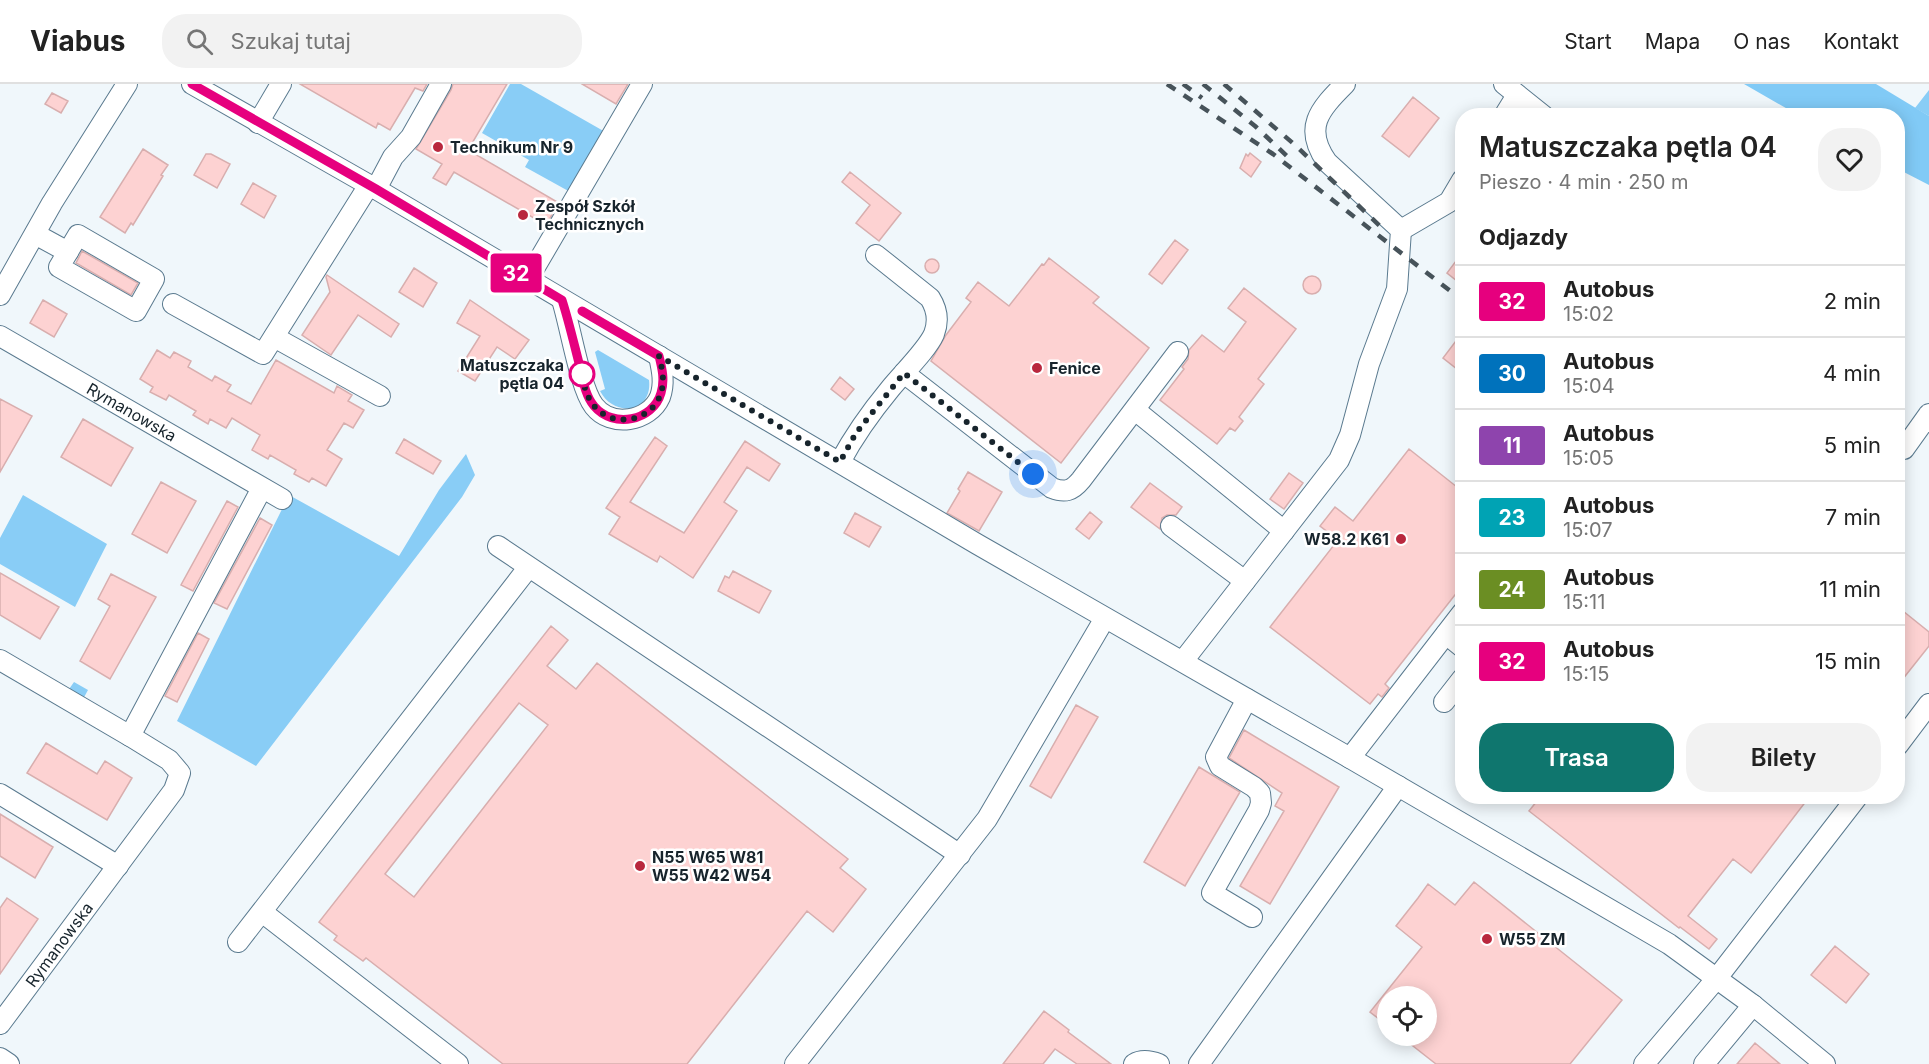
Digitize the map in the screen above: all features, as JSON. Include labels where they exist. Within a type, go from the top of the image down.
[{"type":"street","points":[[0,295],[127,84]]},
{"type":"street","points":[[192,84],[373,187],[977,544],[1669,944],[1753,1005],[1825,1064]]},
{"type":"street","points":[[258,123],[281,84]]},
{"type":"street","points":[[172,304],[264,354],[393,157],[411,137],[441,84]]},
{"type":"street","points":[[528,279],[642,84]]},
{"type":"street","points":[[1345,84],[1328,101],[1316,120],[1314,130],[1318,150],[1327,162],[1401,230]]},
{"type":"street","points":[[1506,108],[1511,89],[1534,108]]},
{"type":"street","points":[[1401,230],[1449,201],[1455,191]]},
{"type":"street","points":[[1183,661],[1339,460],[1345,448],[1369,364],[1397,289],[1401,230]]},
{"type":"street","points":[[35,234],[68,252]]},
{"type":"street","points":[[78,236],[154,279],[136,311],[59,267],[68,252],[78,236]]},
{"type":"street","points":[[840,462],[856,433],[935,332],[937,314],[930,298],[876,255]]},
{"type":"street","points":[[562,300],[585,387],[595,407],[602,413],[612,418],[631,419],[640,417],[654,406],[662,391],[663,380],[659,356]]},
{"type":"street","name":"Rymanowska","points":[[0,336],[282,498]]},
{"type":"street","points":[[274,337],[380,396]]},
{"type":"street","points":[[904,373],[1052,488],[1068,491],[1075,487],[1178,352]]},
{"type":"street","points":[[1135,410],[1284,531]]},
{"type":"street","points":[[1905,448],[1929,414]]},
{"type":"street","points":[[130,736],[262,488]]},
{"type":"street","points":[[1171,526],[1245,581]]},
{"type":"street","points":[[498,546],[960,855]]},
{"type":"street","points":[[238,942],[528,567]]},
{"type":"street","points":[[795,1064],[987,819],[1105,618]]},
{"type":"street","points":[[1350,758],[1455,622]]},
{"type":"street","points":[[1446,634],[1455,641]]},
{"type":"street","name":"Rymanowska","points":[[0,660],[169,760],[180,773],[174,790],[0,1024]]},
{"type":"street","points":[[1444,702],[1455,688]]},
{"type":"street","points":[[1247,699],[1216,757],[1220,766],[1260,793],[1261,803],[1212,893],[1252,916]]},
{"type":"street","points":[[1905,736],[1929,704]]},
{"type":"street","points":[[1199,1064],[1398,786]]},
{"type":"street","points":[[0,794],[117,866]]},
{"type":"street","points":[[1644,1064],[1717,978],[1851,804]]},
{"type":"street","points":[[262,912],[458,1064]]},
{"type":"street","points":[[1704,1064],[1753,1005]]},
{"type":"street","points":[[0,1058],[9,1064]]},
{"type":"street","points":[[1134,1064],[1138,1061],[1150,1061],[1159,1064]]},
{"type":"shaded area","points":[[510,84],[521,84],[607,133],[572,193],[525,167],[529,160],[482,133]]},
{"type":"shaded area","points":[[1744,84],[1876,84],[1929,116],[1929,185],[1905,173],[1905,108],[1786,108]]},
{"type":"shaded area","points":[[1929,90],[1929,116],[1915,108]]},
{"type":"shaded area","points":[[598,350],[649,380],[649,391],[639,405],[623,408],[606,400],[600,391],[605,389],[595,352]]},
{"type":"shaded area","points":[[466,454],[475,475],[462,497],[256,766],[177,721],[289,495],[399,556],[439,490]]},
{"type":"shaded area","points":[[23,495],[107,544],[75,607],[0,564],[0,538]]},
{"type":"shaded area","points":[[74,682],[88,690],[82,701],[67,692]]},
{"type":"building","points":[[300,84],[427,84],[423,91],[415,88],[390,130],[378,123],[376,128]]},
{"type":"building","points":[[453,84],[507,84],[468,150],[559,203],[546,225],[454,172],[446,185],[433,178],[442,164],[416,149]]},
{"type":"building","points":[[582,84],[628,84],[616,104]]},
{"type":"building","points":[[52,93],[68,101],[61,113],[45,104]]},
{"type":"building","points":[[1413,97],[1439,118],[1409,157],[1382,136]]},
{"type":"building","points":[[143,149],[168,165],[133,225],[131,223],[125,233],[100,217]]},
{"type":"building","points":[[1250,153],[1261,162],[1251,177],[1240,168],[1246,154],[1248,156]]},
{"type":"building","points":[[206,154],[211,154],[230,164],[217,188],[194,175]]},
{"type":"building","points":[[850,172],[901,213],[879,241],[856,223],[870,205],[842,182]]},
{"type":"building","points":[[253,183],[276,196],[264,218],[241,204]]},
{"type":"building","points":[[1175,240],[1188,250],[1162,284],[1149,274]]},
{"type":"building","points":[[82,251],[138,283],[131,295],[76,263]]},
{"type":"building","name":"Fenice","points":[[1049,258],[1099,297],[1093,303],[1149,348],[1061,463],[931,361],[946,335],[971,302],[966,298],[978,282],[1009,306]]},
{"type":"building","points":[[929,259],[935,259],[939,266],[935,273],[929,273],[925,269],[925,263]]},
{"type":"building","points":[[1455,262],[1455,279],[1447,273]]},
{"type":"building","points":[[414,268],[437,283],[423,307],[399,292]]},
{"type":"building","points":[[327,275],[399,324],[391,337],[358,315],[331,355],[302,335],[330,292]]},
{"type":"building","points":[[1312,276],[1318,279],[1321,285],[1318,291],[1312,294],[1306,291],[1303,285],[1306,279]]},
{"type":"building","points":[[1244,288],[1296,329],[1258,379],[1264,384],[1239,417],[1243,421],[1235,431],[1230,428],[1217,444],[1160,400],[1184,369],[1182,367],[1188,359],[1189,350],[1202,335],[1224,352],[1246,322],[1228,308]]},
{"type":"building","points":[[43,300],[67,314],[54,337],[30,323]]},
{"type":"building","points":[[470,300],[529,340],[515,359],[497,347],[475,381],[458,371],[480,336],[457,323]]},
{"type":"building","points":[[1455,342],[1455,367],[1443,358]]},
{"type":"building","points":[[157,350],[170,358],[174,352],[191,361],[188,367],[212,381],[215,376],[231,385],[227,391],[251,404],[276,360],[334,393],[337,386],[352,395],[348,401],[364,410],[353,428],[344,423],[327,450],[342,459],[326,486],[312,478],[309,482],[294,474],[296,470],[270,455],[268,459],[252,450],[260,435],[232,418],[226,428],[210,419],[208,424],[193,415],[196,411],[169,395],[166,400],[150,392],[153,387],[140,379]]},
{"type":"building","points":[[840,377],[854,389],[845,400],[831,389]]},
{"type":"building","points":[[0,399],[32,416],[0,472]]},
{"type":"building","points":[[83,419],[133,448],[111,486],[61,457]]},
{"type":"building","points":[[655,437],[667,446],[630,502],[684,533],[745,441],[780,464],[769,481],[747,467],[724,502],[737,511],[693,578],[660,556],[657,562],[609,534],[620,517],[606,508]]},
{"type":"building","points":[[404,439],[441,461],[433,474],[396,453]]},
{"type":"building","name":"W58.2 K61","points":[[1409,449],[1455,485],[1455,595],[1385,684],[1389,688],[1382,697],[1378,694],[1370,704],[1270,627],[1338,540],[1320,526],[1335,507],[1353,521]]},
{"type":"building","points":[[968,472],[1002,492],[979,531],[947,513]]},
{"type":"building","points":[[1289,473],[1303,483],[1284,509],[1270,499]]},
{"type":"building","points":[[161,482],[196,501],[167,553],[132,534]]},
{"type":"building","points":[[1150,483],[1182,507],[1176,515],[1167,515],[1162,518],[1160,529],[1131,507]]},
{"type":"building","points":[[227,501],[238,507],[193,591],[181,585]]},
{"type":"building","points":[[1090,512],[1102,522],[1089,539],[1076,529]]},
{"type":"building","points":[[855,513],[881,527],[869,547],[844,533]]},
{"type":"building","points":[[260,518],[272,525],[227,609],[214,603]]},
{"type":"building","points":[[733,571],[771,591],[759,613],[718,591],[725,576],[729,578]]},
{"type":"building","points":[[0,573],[59,607],[40,639],[0,615]]},
{"type":"building","points":[[111,574],[156,597],[110,679],[80,661],[110,606],[98,599]]},
{"type":"building","points":[[1905,613],[1929,632],[1929,646],[1905,676]]},
{"type":"building","name":"N55 W65 W81 W55 W42 W54","points":[[551,626],[568,640],[547,666],[576,689],[597,663],[848,859],[840,868],[866,889],[833,932],[807,911],[687,1064],[503,1064],[366,958],[363,961],[334,940],[337,936],[319,922]],"holes":[[[519,703],[548,725],[414,897],[385,874]]]},
{"type":"building","points":[[198,633],[209,639],[177,702],[165,696]]},
{"type":"building","points":[[1076,705],[1098,717],[1051,798],[1030,786]]},
{"type":"building","points":[[1244,730],[1339,787],[1270,904],[1240,886],[1284,811],[1275,806],[1282,793],[1229,758]]},
{"type":"building","points":[[46,743],[97,774],[105,761],[132,778],[107,820],[27,773]]},
{"type":"building","points":[[1199,767],[1240,792],[1185,886],[1144,862]]},
{"type":"building","points":[[1535,804],[1804,804],[1751,873],[1733,859],[1688,916],[1717,939],[1709,949],[1529,811]]},
{"type":"building","points":[[0,814],[53,847],[35,878],[0,856]]},
{"type":"building","name":"W55 ZM","points":[[1474,882],[1622,1000],[1570,1064],[1436,1064],[1413,1046],[1437,1046],[1437,986],[1391,986],[1422,947],[1396,926],[1428,884],[1455,905]]},
{"type":"building","points":[[7,898],[38,919],[0,974],[0,908]]},
{"type":"building","points":[[1835,946],[1869,974],[1846,1003],[1811,975]]},
{"type":"building","name":"W55 ZM","points":[[1377,1003],[1377,1017],[1370,1012]]},
{"type":"building","points":[[1044,1011],[1111,1064],[1077,1064],[1055,1049],[1043,1064],[1003,1064]]},
{"type":"building","points":[[1755,1043],[1780,1064],[1737,1064]]},
{"type":"railway","points":[[1167,84],[1273,154],[1455,295]]},
{"type":"railway","points":[[1183,84],[1202,98]]},
{"type":"railway","points":[[1203,84],[1255,126],[1287,156]]},
{"type":"railway","points":[[1224,84],[1295,145],[1383,229]]},
{"type":"bus line","name":"32","points":[[192,84],[376,189],[562,300],[589,398],[595,407],[612,418],[621,420],[640,417],[654,406],[662,391],[663,370],[659,356],[582,311]]},
{"type":"place","name":"Technikum Nr 9","points":[[438,147]]},
{"type":"place","name":"Zespół Szkół Technicznych","points":[[523,215]]},
{"type":"place","name":"Fenice","points":[[1037,368]]},
{"type":"place","name":"Matuszczaka pętla 04","points":[[582,374]]},
{"type":"place","name":"W58.2 K61","points":[[1401,539]]},
{"type":"place","name":"N55 W65 W81 W55 W42 W54","points":[[640,866]]},
{"type":"place","name":"W55 ZM","points":[[1487,939]]},
{"type":"route","points":[[582,374],[580,365],[589,398],[602,413],[621,420],[640,417],[654,406],[662,391],[663,370],[659,356],[840,462],[856,433],[904,373],[1033,474]]}]
